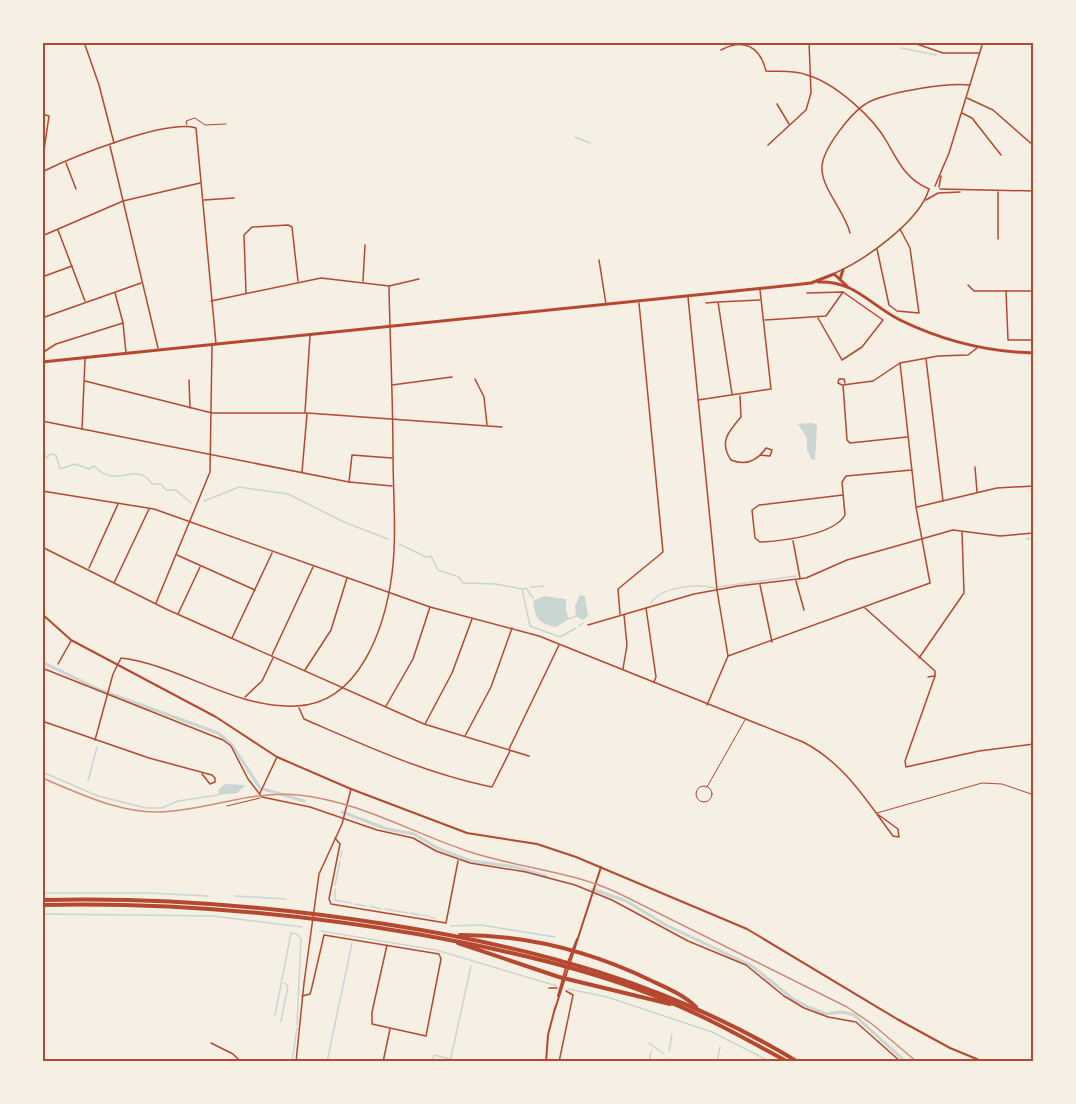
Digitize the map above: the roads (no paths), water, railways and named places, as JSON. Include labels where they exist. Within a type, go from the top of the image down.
[{"type":"highway","points":[[42,900],[149,900],[261,908],[356,919],[449,937],[584,966],[639,984],[699,1009],[798,1062]]},
{"type":"highway","points":[[42,905],[149,905],[241,911],[449,937],[583,971],[682,1007],[788,1062]]},
{"type":"highway","points":[[449,937],[518,938],[638,974],[680,995],[699,1009]]},
{"type":"highway","points":[[449,937],[565,974],[682,1007]]},
{"type":"main road","points":[[841,281],[839,275],[843,270]]},
{"type":"main road","points":[[834,274],[847,286],[903,322],[977,348],[1034,353]]},
{"type":"main road","points":[[811,283],[834,274]]},
{"type":"main road","points":[[834,274],[836,283]]},
{"type":"main road","points":[[42,362],[811,283],[836,283],[847,286]]},
{"type":"main road","points":[[42,614],[71,640],[228,724],[278,757],[351,789],[478,837],[537,844],[601,867],[759,934],[897,1019],[950,1048],[984,1062]]},
{"type":"main road","points":[[546,1062],[548,1035],[555,1009],[601,867]]},
{"type":"street","points":[[84,42],[99,85],[114,144]]},
{"type":"street","points":[[768,145],[806,110],[811,93],[809,42]]},
{"type":"street","points":[[911,42],[943,53],[980,53]]},
{"type":"street","points":[[938,193],[941,175],[983,42]]},
{"type":"street","points":[[721,50],[734,44],[747,44],[756,50],[766,71],[810,76],[833,86],[876,126],[904,171],[930,192],[1034,191]]},
{"type":"street","points":[[850,233],[822,170],[824,156],[832,140],[859,110],[872,100],[940,85],[970,85]]},
{"type":"street","points":[[1034,86],[1034,97]]},
{"type":"street","points":[[966,97],[993,110],[1034,146]]},
{"type":"street","points":[[777,104],[790,125]]},
{"type":"street","points":[[961,112],[972,118],[1000,155]]},
{"type":"street","points":[[42,114],[48,115],[43,171],[110,145],[160,129],[187,127],[197,129],[214,345],[211,455],[208,478],[155,604]]},
{"type":"street","points":[[110,145],[159,350]]},
{"type":"street","points":[[65,162],[76,189]]},
{"type":"street","points":[[834,274],[877,249],[900,229],[935,186],[941,175]]},
{"type":"street","points":[[42,236],[123,201],[201,183]]},
{"type":"street","points":[[935,186],[961,191]]},
{"type":"street","points":[[998,191],[998,239]]},
{"type":"street","points":[[203,200],[234,198]]},
{"type":"street","points":[[246,293],[244,235],[252,227],[288,225],[291,227],[298,282]]},
{"type":"street","points":[[58,229],[86,302]]},
{"type":"street","points":[[877,249],[889,305],[897,311],[919,313],[910,248],[900,229]]},
{"type":"street","points":[[363,282],[365,245]]},
{"type":"street","points":[[599,260],[606,304]]},
{"type":"street","points":[[42,277],[72,266]]},
{"type":"street","points":[[210,301],[298,282],[328,278],[390,286],[419,279]]},
{"type":"street","points":[[42,318],[142,282]]},
{"type":"street","points":[[968,285],[974,291],[1034,291]]},
{"type":"street","points":[[95,740],[120,659],[244,698],[275,705],[298,706],[324,699],[344,689],[371,644],[389,592],[393,553],[390,286]]},
{"type":"street","points":[[697,400],[771,389],[759,289]]},
{"type":"street","points":[[1006,291],[1006,338],[1034,340]]},
{"type":"street","points":[[114,292],[123,323],[126,354]]},
{"type":"street","points":[[807,292],[843,292],[883,320],[862,347],[842,360],[818,318]]},
{"type":"street","points":[[764,320],[818,318],[830,314],[843,292]]},
{"type":"street","points":[[687,296],[717,590],[728,656],[707,705]]},
{"type":"street","points":[[706,303],[761,300]]},
{"type":"street","points":[[623,669],[627,645],[618,589],[663,552],[639,301]]},
{"type":"street","points":[[718,302],[732,396]]},
{"type":"street","points":[[42,353],[56,344],[123,323]]},
{"type":"street","points":[[302,473],[310,335]]},
{"type":"street","points":[[908,436],[850,443],[847,440],[845,429],[844,385],[873,381],[900,363],[926,358],[968,355],[977,348]]},
{"type":"street","points":[[82,429],[85,358]]},
{"type":"street","points":[[926,358],[943,501]]},
{"type":"street","points":[[728,656],[928,585],[931,581],[916,507],[900,363]]},
{"type":"street","points":[[392,385],[452,376]]},
{"type":"street","points":[[475,379],[484,397],[487,426]]},
{"type":"street","points":[[189,380],[189,409]]},
{"type":"street","points":[[85,381],[212,413],[306,413],[502,427]]},
{"type":"street","points":[[740,395],[741,417],[725,436],[724,450],[731,460],[738,463],[752,462],[760,455]]},
{"type":"street","points":[[42,421],[349,482],[393,486]]},
{"type":"street","points":[[349,482],[352,455],[393,459]]},
{"type":"street","points":[[975,467],[978,493]]},
{"type":"street","points":[[843,495],[755,506],[752,515],[757,540],[760,542],[793,540],[843,519],[843,495],[842,482],[846,476],[912,470]]},
{"type":"street","points":[[916,507],[997,488],[1034,486]]},
{"type":"street","points":[[42,491],[149,508],[430,607],[512,628],[559,644],[804,742],[825,753],[846,773],[893,836],[899,837],[898,829],[876,813]]},
{"type":"street","points":[[88,570],[119,503]]},
{"type":"street","points":[[114,584],[149,508]]},
{"type":"street","points":[[588,624],[717,590],[800,580],[848,560],[953,530],[1000,536],[1034,533]]},
{"type":"street","points":[[920,658],[964,593],[962,531]]},
{"type":"street","points":[[793,540],[800,580]]},
{"type":"street","points":[[42,547],[178,615],[424,724],[529,756]]},
{"type":"street","points":[[232,639],[272,551]]},
{"type":"street","points":[[176,555],[255,590]]},
{"type":"street","points":[[178,615],[200,566]]},
{"type":"street","points":[[244,698],[262,681],[313,566]]},
{"type":"street","points":[[304,671],[331,630],[347,578]]},
{"type":"street","points":[[796,580],[804,610]]},
{"type":"street","points":[[759,584],[772,642]]},
{"type":"street","points":[[386,707],[413,659],[430,607]]},
{"type":"street","points":[[646,607],[656,677],[654,682]]},
{"type":"street","points":[[864,608],[935,671],[904,760],[906,768],[979,751],[1034,744]]},
{"type":"street","points":[[424,724],[453,673],[472,618]]},
{"type":"street","points":[[464,737],[491,687],[512,628]]},
{"type":"street","points":[[58,664],[71,640]]},
{"type":"street","points":[[298,706],[304,718],[387,755],[443,776],[492,787],[559,644]]},
{"type":"street","points":[[42,668],[223,740],[231,746],[248,779],[261,790]]},
{"type":"street","points":[[928,677],[935,676]]},
{"type":"street","points":[[42,721],[95,740],[214,776],[215,782],[210,784],[202,774]]},
{"type":"street","points":[[278,757],[261,790],[262,797],[345,817],[377,830],[413,838],[458,860],[526,872],[594,890],[688,941],[746,966],[784,996],[804,1008],[828,1017],[856,1022],[901,1062]]},
{"type":"street","points":[[296,1062],[311,933],[322,863],[345,817],[351,789]]},
{"type":"street","points":[[335,838],[340,844],[329,899],[331,904],[446,923],[458,860]]},
{"type":"street","points":[[303,996],[310,994],[324,935],[387,945],[441,956],[426,1036],[372,1024],[372,1012],[387,945]]},
{"type":"street","points":[[549,988],[557,988]]},
{"type":"street","points":[[566,991],[578,996]]},
{"type":"street","points":[[559,1062],[573,995]]},
{"type":"street","points":[[383,1062],[390,1028]]},
{"type":"street","points":[[211,1043],[233,1054],[241,1062]]},
{"type":"lane","points":[[187,127],[186,121],[195,118],[205,125],[226,124]]},
{"type":"lane","points":[[707,787],[745,720]]},
{"type":"lane","points":[[876,813],[982,783],[1002,784],[1034,795]]},
{"type":"lane","points":[[700,787],[707,787],[711,797],[708,801],[701,802],[697,798],[696,791],[700,787]]},
{"type":"lane","points":[[227,806],[262,797]]},
{"type":"waterway","points":[[901,48],[936,55]]},
{"type":"waterway","points":[[575,137],[590,143]]},
{"type":"waterway","points":[[42,451],[47,458],[50,454],[56,455],[60,469],[75,464],[89,469],[94,466],[111,476],[139,474],[146,477],[152,484],[161,484],[166,490],[176,490],[191,503]]},
{"type":"waterway","points":[[204,501],[239,487],[288,494],[344,522],[388,539]]},
{"type":"waterway","points":[[1026,539],[1034,538]]},
{"type":"waterway","points":[[399,544],[426,557],[431,556],[438,570],[459,577],[463,583],[496,584],[522,589],[530,626],[560,637],[576,628]]},
{"type":"waterway","points":[[717,587],[796,576]]},
{"type":"waterway","points":[[531,587],[544,586]]},
{"type":"waterway","points":[[651,603],[656,597],[671,590],[699,586],[715,588]]},
{"type":"waterway","points":[[522,589],[526,588],[533,598]]},
{"type":"waterway","points":[[569,619],[576,616]]},
{"type":"waterway","points":[[579,626],[583,623]]},
{"type":"waterway","points":[[42,662],[100,690],[218,733],[232,745],[260,788],[304,801]]},
{"type":"waterway","points":[[88,781],[97,747]]},
{"type":"waterway","points":[[42,772],[98,796],[146,808],[162,808],[178,801],[218,795]]},
{"type":"waterway","points":[[342,812],[387,829],[414,834],[437,848],[471,861],[515,867],[546,876]]},
{"type":"waterway","points":[[341,857],[342,851]]},
{"type":"waterway","points":[[335,885],[340,862]]},
{"type":"waterway","points":[[335,889],[335,899]]},
{"type":"waterway","points":[[592,889],[626,901],[666,925],[752,966],[793,999],[808,1007],[826,1014],[842,1012],[854,1015],[906,1062]]},
{"type":"waterway","points":[[42,893],[149,893],[208,896]]},
{"type":"waterway","points":[[235,896],[286,899]]},
{"type":"waterway","points":[[334,900],[351,903]]},
{"type":"waterway","points":[[354,904],[366,906]]},
{"type":"waterway","points":[[370,906],[381,909]]},
{"type":"waterway","points":[[385,909],[408,913]]},
{"type":"waterway","points":[[411,913],[420,915]]},
{"type":"waterway","points":[[42,914],[213,916],[302,927]]},
{"type":"waterway","points":[[423,915],[428,916]]},
{"type":"waterway","points":[[431,917],[435,919]]},
{"type":"waterway","points":[[451,926],[481,925],[555,937]]},
{"type":"waterway","points":[[321,931],[436,950],[557,986]]},
{"type":"waterway","points":[[275,1015],[291,933],[297,934],[301,939],[297,1025]]},
{"type":"waterway","points":[[327,1062],[352,943]]},
{"type":"waterway","points":[[450,1062],[471,966]]},
{"type":"waterway","points":[[281,1021],[288,986],[284,983]]},
{"type":"waterway","points":[[568,989],[607,997],[712,1032],[771,1062]]},
{"type":"waterway","points":[[292,1062],[297,1028]]},
{"type":"waterway","points":[[669,1051],[672,1034]]},
{"type":"waterway","points":[[649,1043],[664,1054]]},
{"type":"waterway","points":[[717,1062],[720,1047]]},
{"type":"waterway","points":[[649,1062],[651,1051]]},
{"type":"waterway","points":[[432,1062],[434,1055],[450,1059]]},
{"type":"waterway","points":[[667,1062],[667,1059],[672,1062]]},
{"type":"railway","points":[[42,778],[114,806],[144,811],[177,811],[263,795],[280,794],[321,798],[364,811],[470,852],[582,880],[618,893],[847,1007],[872,1024],[917,1062]]}]
